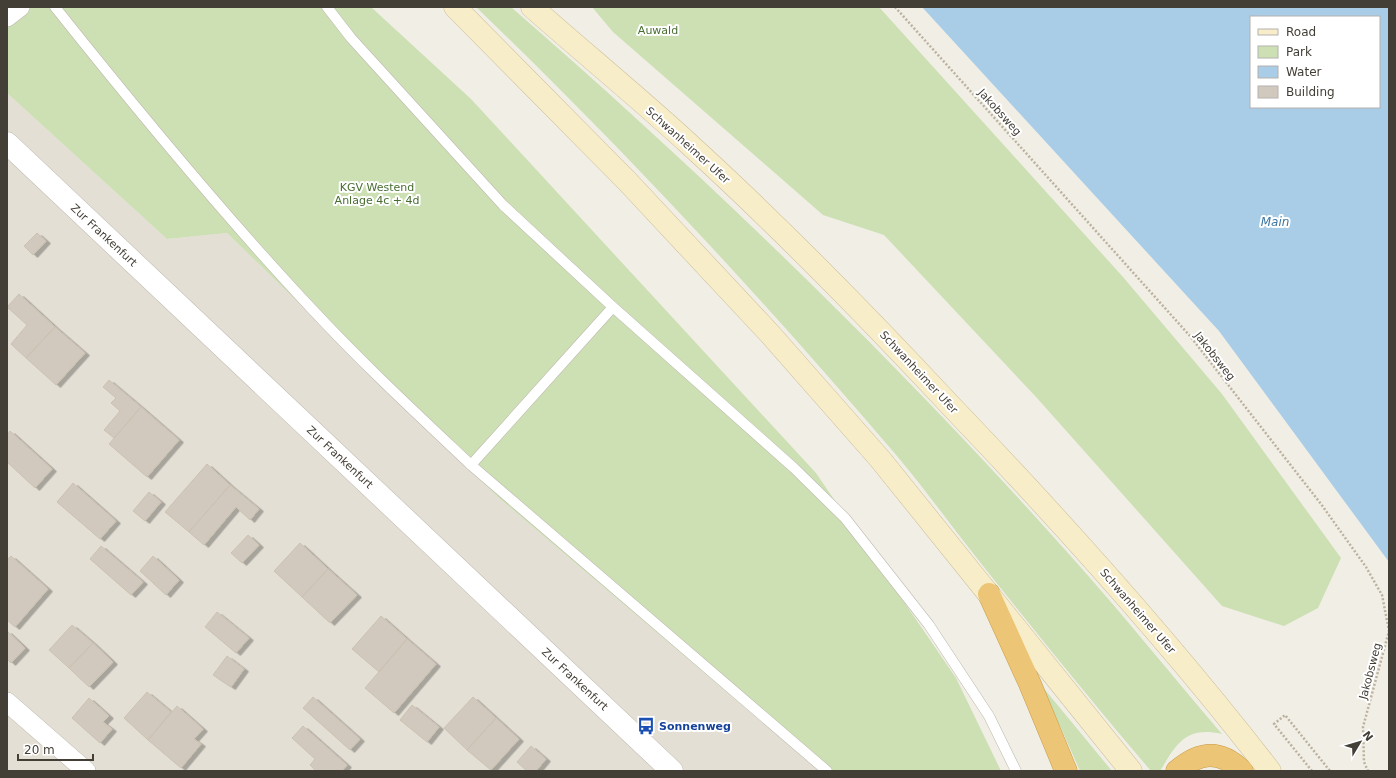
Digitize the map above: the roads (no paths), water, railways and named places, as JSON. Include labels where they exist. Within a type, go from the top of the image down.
[{"type":"highway","points":[[990,594],[1030,684],[1066,771]]},
{"type":"highway","points":[[1177,771],[1188,761],[1205,755],[1216,756],[1227,760],[1242,771]]},
{"type":"main road","points":[[455,7],[627,181],[770,334],[880,459],[1131,771]]},
{"type":"main road","name":"Schwanheimer Ufer","points":[[532,7],[690,145],[852,301],[999,456],[1103,570],[1226,714],[1270,771]]},
{"type":"street","points":[[7,17],[20,7]]},
{"type":"street","name":"Zur Frankenfurt","points":[[7,143],[672,771]]},
{"type":"street","points":[[7,702],[86,771]]},
{"type":"lane","points":[[55,7],[138,110],[224,211],[311,308],[379,377],[471,466],[546,532],[827,771]]},
{"type":"lane","points":[[327,7],[351,38],[503,205],[613,307],[794,468],[845,518],[929,625],[990,716],[1016,771]]},
{"type":"lane","points":[[471,466],[613,307]]},
{"type":"water","name":"Main","points":[[922,7],[1389,7],[1389,562],[1219,331]]},
{"type":"place","name":"Sonnenweg","points":[[646,726]]},
{"type":"park label","name":"Auwald","points":[[658,30]]},
{"type":"park label","name":"KGV Westend Anlage 4c + 4d","points":[[377,193]]}]
